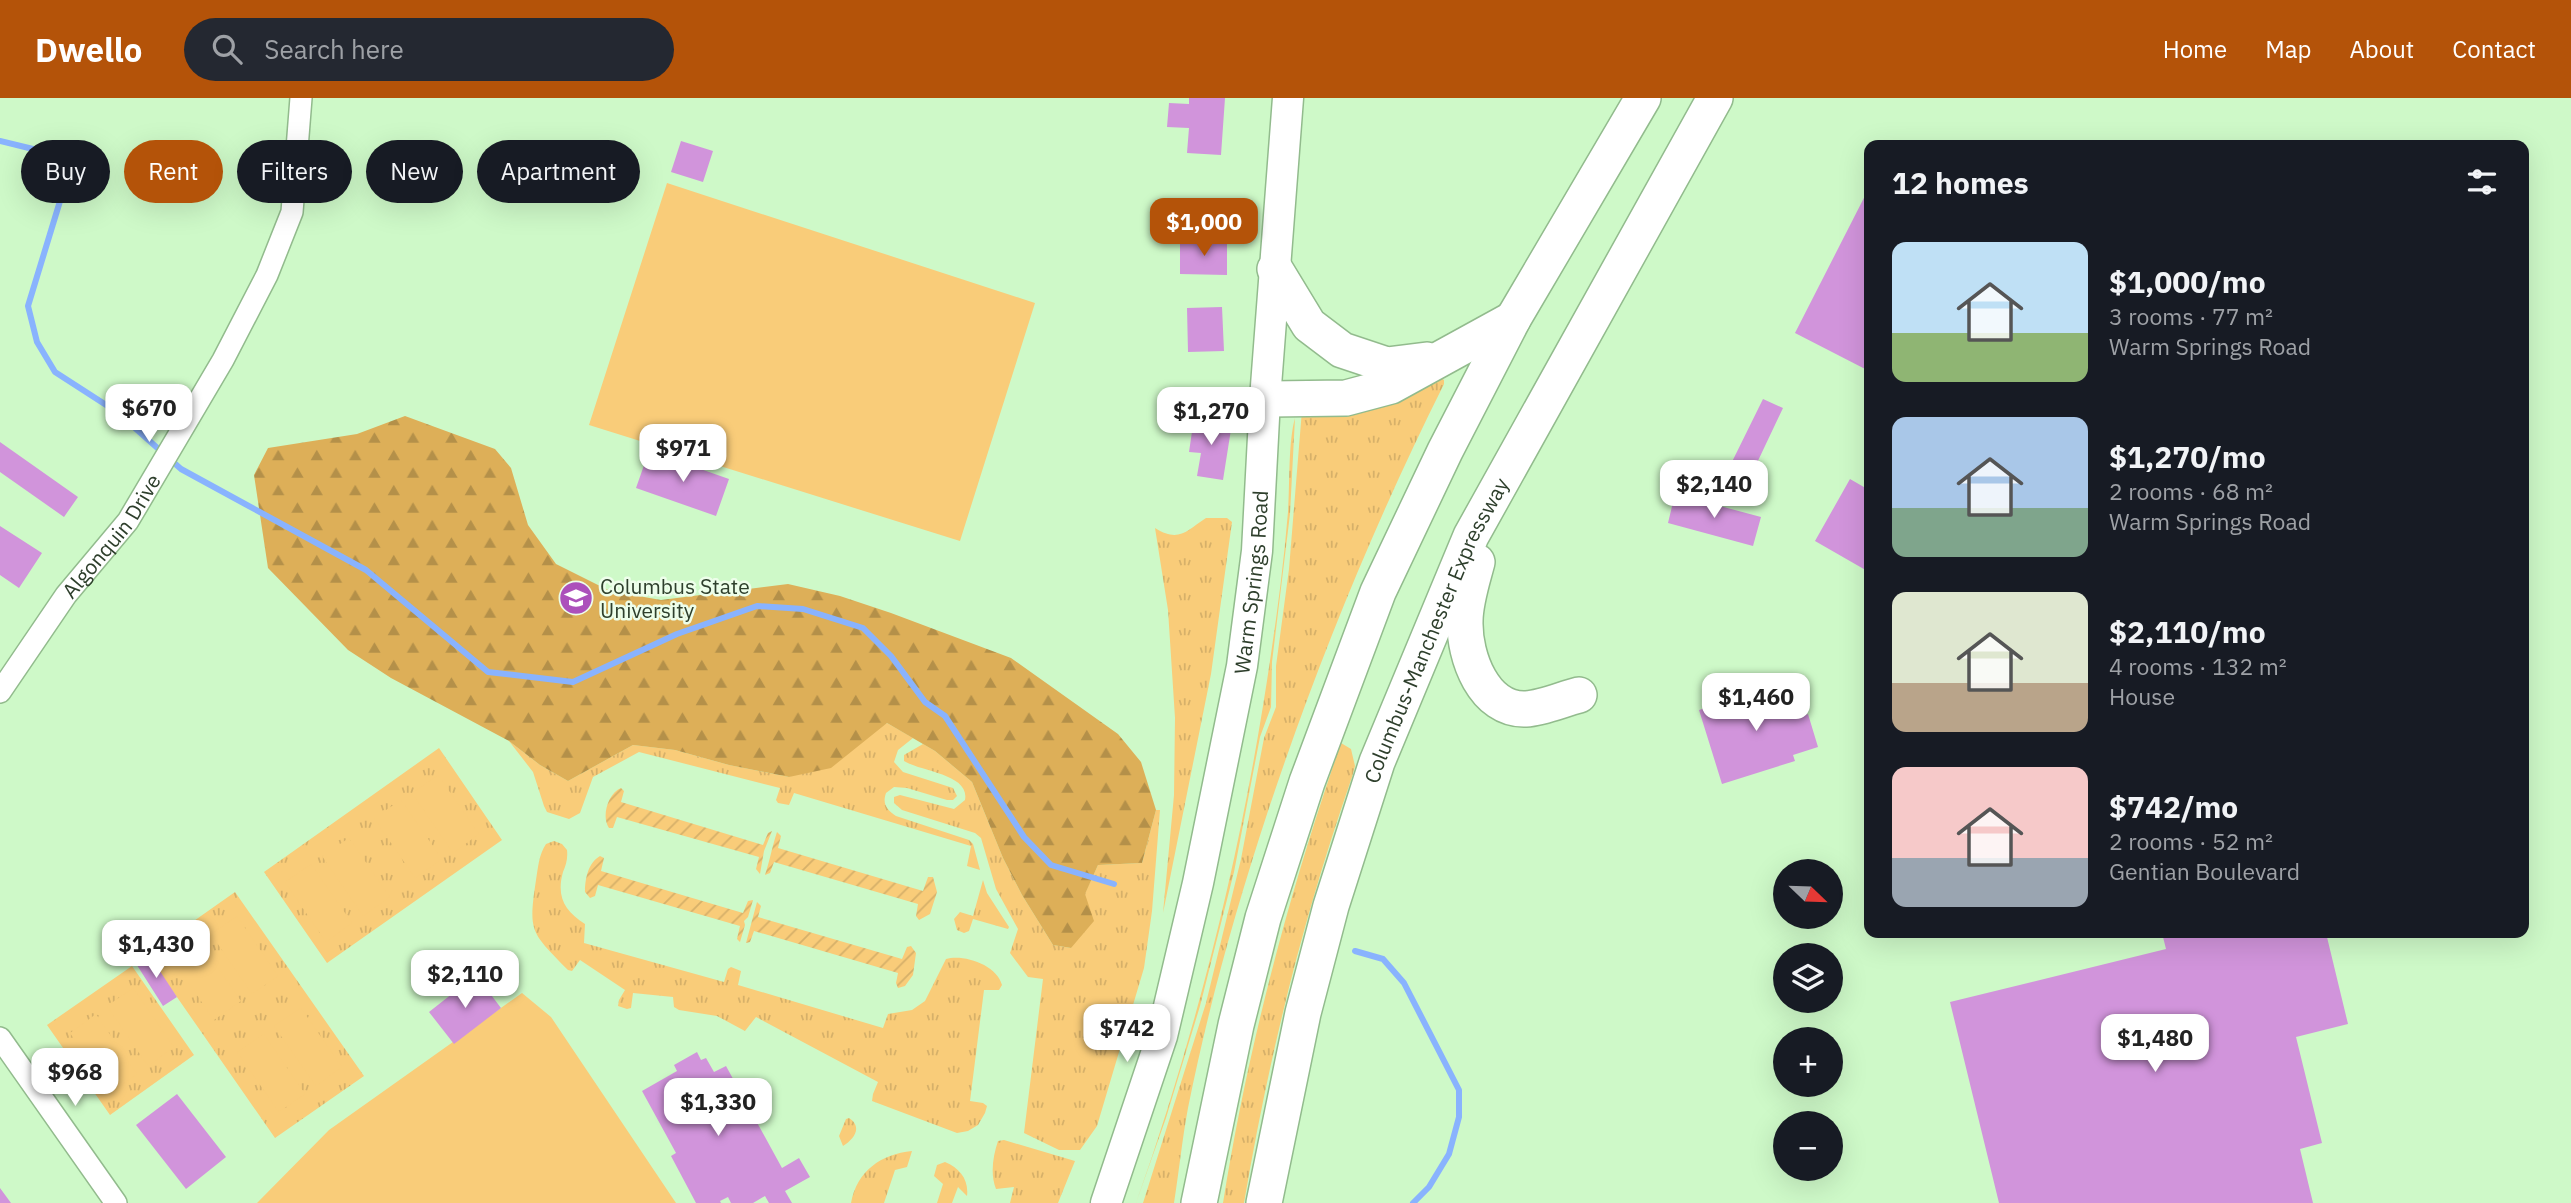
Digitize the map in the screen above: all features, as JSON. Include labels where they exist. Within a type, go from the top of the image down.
[{"type":"highway","points":[[1199,1203],[1236,1025],[1263,918],[1307,782],[1378,592],[1445,451],[1513,319],[1643,98]]},
{"type":"highway","name":"Columbus-Manchester Expressway","points":[[1264,1203],[1303,1013],[1331,906],[1365,795],[1471,536],[1715,98]]},
{"type":"highway","points":[[1275,269],[1309,325],[1342,350],[1387,365],[1441,359]]},
{"type":"highway","points":[[1265,399],[1346,398],[1391,386],[1513,319]]},
{"type":"highway","points":[[1498,485],[1471,582],[1465,621],[1468,649],[1480,682],[1498,703],[1526,709],[1579,695]]},
{"type":"main road","name":"Warm Springs Road","points":[[1106,1203],[1162,1036],[1242,666],[1257,551],[1265,399],[1288,98]]},
{"type":"street","name":"Algonquin Drive","points":[[0,692],[66,594],[128,521],[223,360],[267,275],[292,212],[301,98]]},
{"type":"street","points":[[0,1038],[116,1203]]},
{"type":"green space","points":[[667,183],[1035,303],[960,541],[589,425]]},
{"type":"green space","points":[[1440,377],[1444,384],[1394,488],[1327,648],[1256,848],[1204,1033],[1188,1108],[1174,1203],[1143,1203],[1206,1003],[1241,859],[1264,738],[1276,707],[1276,666],[1289,569],[1302,410]]},
{"type":"green space","points":[[405,416],[495,449],[511,468],[528,525],[556,564],[610,591],[661,600],[788,584],[840,596],[1011,658],[1118,734],[1141,762],[1156,810],[1142,863],[1098,865],[1085,894],[1094,921],[1071,948],[1053,945],[1003,858],[972,782],[935,751],[887,723],[831,768],[789,777],[729,765],[675,750],[633,745],[568,781],[540,765],[509,741],[391,678],[348,650],[268,568],[254,475],[268,448],[357,434]]},
{"type":"green space","points":[[1295,418],[1290,514],[1272,662],[1271,707],[1260,737],[1234,872],[1200,1006],[1166,1118],[1136,1203],[1159,1136],[1199,1000],[1247,794],[1278,601]]},
{"type":"green space","points":[[1206,518],[1227,518],[1232,522],[1211,674],[1163,913],[1174,795],[1175,718],[1168,610],[1155,528],[1170,535],[1182,534]]},
{"type":"green space","points":[[887,723],[913,738],[898,750],[894,762],[903,772],[953,788],[957,796],[953,800],[947,800],[907,788],[894,787],[886,793],[886,806],[896,816],[969,840],[973,844],[980,870],[967,866],[971,846],[794,793],[789,805],[778,803],[776,800],[780,788],[639,752],[593,777],[580,813],[569,819],[547,812],[533,772],[509,741],[540,765],[568,781],[633,745],[675,750],[729,765],[789,777]]},
{"type":"green space","points":[[1341,743],[1351,749],[1355,766],[1318,882],[1289,988],[1244,1203],[1223,1203],[1245,1086],[1272,970],[1304,856]]},
{"type":"green space","points":[[923,744],[972,782],[1003,858],[1053,945],[1071,948],[1085,893],[1098,865],[1142,863],[1156,810],[1160,810],[1152,911],[1144,968],[1097,1126],[1080,1150],[1059,1150],[1024,1133],[1043,979],[1028,977],[1010,953],[1018,929],[996,889],[981,838],[975,833],[902,810],[894,803],[894,797],[900,795],[954,809],[965,800],[965,791],[953,779],[904,761],[904,755]]},
{"type":"green space","points":[[439,748],[502,840],[327,963],[264,872]]},
{"type":"green space","points":[[438,775],[479,834],[453,853],[412,793]]},
{"type":"green space","points":[[621,788],[624,791],[621,802],[763,845],[768,833],[772,831],[764,851],[760,874],[756,869],[759,857],[617,817],[613,828],[609,828],[607,806],[616,791]]},
{"type":"green space","points":[[401,800],[442,859],[415,878],[374,818]]},
{"type":"green space","points":[[777,832],[781,836],[778,848],[923,891],[928,877],[933,877],[937,892],[930,914],[919,920],[916,916],[918,904],[774,862],[770,873],[765,875]]},
{"type":"green space","points":[[349,838],[390,897],[363,916],[322,856]]},
{"type":"green space","points":[[554,841],[567,850],[561,881],[562,896],[567,908],[585,924],[584,943],[724,982],[731,967],[741,971],[738,985],[883,1028],[888,1014],[912,1010],[925,1001],[946,959],[962,958],[987,967],[999,978],[1002,985],[999,990],[984,990],[970,1101],[987,1106],[978,1125],[957,1133],[872,1101],[878,1082],[756,1017],[745,1031],[717,1016],[679,1010],[674,1007],[673,997],[633,993],[631,1008],[618,1006],[625,990],[580,960],[572,971],[568,970],[535,931],[532,911],[539,861],[546,844]]},
{"type":"green space","points":[[600,856],[604,858],[601,871],[743,913],[748,901],[753,900],[748,917],[744,921],[740,942],[737,939],[740,926],[598,885],[595,896],[590,898],[585,892],[587,877],[590,867]]},
{"type":"green space","points":[[311,864],[352,923],[326,942],[285,882]]},
{"type":"green space","points":[[983,880],[987,893],[1008,929],[973,919],[969,931],[964,933],[957,930],[954,919],[960,912],[973,916]]},
{"type":"green space","points":[[235,892],[364,1076],[275,1138],[147,954]]},
{"type":"green space","points":[[757,902],[761,906],[758,917],[902,959],[907,947],[911,946],[916,953],[913,975],[905,986],[898,988],[898,973],[754,931],[750,942],[746,943]]},
{"type":"green space","points":[[237,916],[278,976],[252,994],[211,934]]},
{"type":"green space","points":[[200,942],[241,1001],[214,1020],[173,960]]},
{"type":"green space","points":[[132,966],[194,1055],[110,1115],[47,1025]]},
{"type":"green space","points":[[133,988],[174,1047],[148,1066],[107,1006]]},
{"type":"green space","points":[[522,993],[551,1017],[676,1203],[257,1203],[329,1130]]},
{"type":"green space","points":[[301,1008],[342,1067],[316,1086],[274,1026]]},
{"type":"green space","points":[[96,1014],[137,1074],[111,1093],[70,1033]]},
{"type":"green space","points":[[264,1034],[305,1094],[279,1112],[237,1052]]},
{"type":"green space","points":[[849,1118],[856,1125],[856,1129],[851,1140],[843,1146],[839,1136],[846,1119]]},
{"type":"green space","points":[[1004,1140],[1075,1161],[1058,1203],[1010,1203],[1014,1187],[996,1189],[993,1177],[994,1159],[998,1141]]},
{"type":"green space","points":[[912,1151],[907,1167],[895,1170],[884,1203],[851,1203],[859,1182],[872,1166],[890,1156]]},
{"type":"green space","points":[[945,1162],[962,1175],[967,1185],[967,1196],[958,1187],[952,1203],[937,1203],[943,1184],[934,1176],[937,1165]]},
{"type":"building","points":[[1189,98],[1225,98],[1221,155],[1187,153],[1189,128],[1167,127],[1169,103],[1189,104]]},
{"type":"building","points":[[681,141],[713,151],[703,182],[671,172]]},
{"type":"building","points":[[1864,198],[1864,368],[1795,333]]},
{"type":"building","points":[[1180,241],[1227,242],[1227,275],[1180,274]]},
{"type":"building","points":[[1222,307],[1224,351],[1188,352],[1187,308]]},
{"type":"building","points":[[1763,399],[1783,408],[1747,484],[1726,474]]},
{"type":"building","points":[[1194,418],[1232,423],[1223,480],[1197,476],[1201,453],[1189,452]]},
{"type":"building","points":[[0,442],[78,497],[64,517],[0,472]]},
{"type":"building","points":[[649,451],[729,479],[716,516],[636,488]]},
{"type":"building","points":[[1850,479],[1864,487],[1864,569],[1815,541]]},
{"type":"building","points":[[1675,494],[1761,517],[1753,546],[1668,523]]},
{"type":"building","points":[[0,526],[42,553],[19,588],[0,575]]},
{"type":"building","points":[[1783,683],[1794,719],[1808,714],[1818,747],[1793,755],[1795,761],[1722,784],[1699,710]]},
{"type":"building","points":[[2163,938],[2327,938],[2348,1024],[2296,1037],[2322,1143],[2300,1149],[2313,1203],[1999,1203],[1950,1002],[2166,949]]},
{"type":"building","points":[[148,953],[177,997],[163,1006],[135,962]]},
{"type":"building","points":[[476,975],[501,1008],[454,1044],[429,1012]]},
{"type":"building","points":[[697,1052],[701,1060],[706,1058],[714,1072],[726,1066],[782,1168],[799,1158],[810,1177],[785,1191],[792,1203],[769,1203],[765,1196],[753,1203],[731,1203],[728,1197],[720,1201],[721,1203],[696,1203],[671,1156],[676,1153],[642,1091],[677,1071],[674,1065]]},
{"type":"building","points":[[177,1094],[226,1157],[186,1189],[136,1125]]},
{"type":"building","points":[[0,1188],[11,1203],[0,1203]]},
{"type":"waterway","points":[[0,141],[33,149],[64,188],[28,306],[37,342],[55,372],[117,412],[181,469],[366,570],[488,672],[573,682],[677,634],[757,606],[803,609],[863,628],[891,656],[925,702],[945,716],[1024,837],[1051,865],[1114,884]]},
{"type":"waterway","points":[[1355,951],[1383,959],[1404,983],[1459,1090],[1459,1117],[1449,1154],[1429,1187],[1413,1203]]},
{"type":"place","name":"Columbus State University","points":[[576,598]]}]
